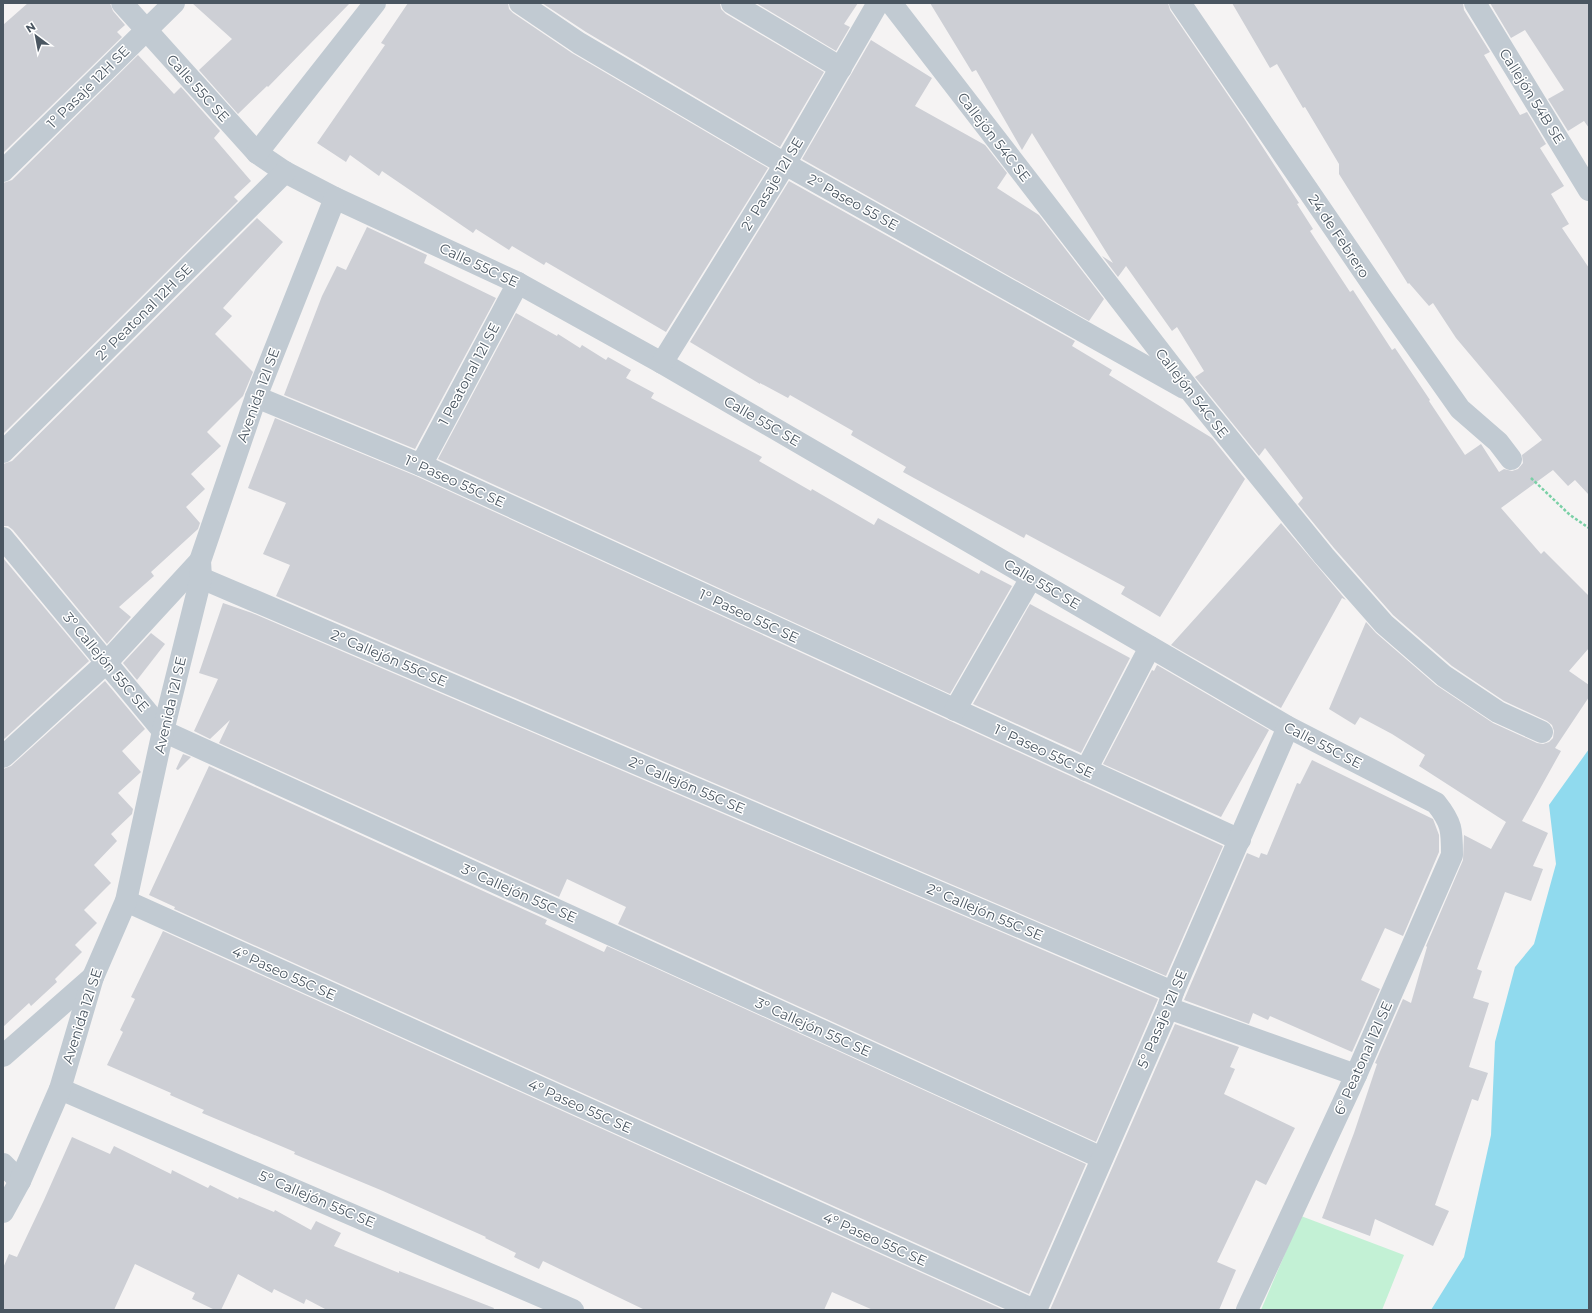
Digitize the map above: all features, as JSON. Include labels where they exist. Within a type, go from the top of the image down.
[{"type":"street","name":"Calle 55C SE","points":[[122,3],[257,153],[285,172],[335,198],[518,283],[662,363],[1288,728],[1436,803]]},
{"type":"street","name":"1º Pasaje 12H SE","points":[[3,171],[174,3]]},
{"type":"street","points":[[257,153],[375,3]]},
{"type":"street","name":"2º Paseo 55 SE","points":[[520,3],[579,43],[785,164],[1192,393]]},
{"type":"street","points":[[732,3],[841,68]]},
{"type":"street","name":"2° Pasaje 12I SE","points":[[662,363],[785,164],[878,3]]},
{"type":"street","name":"Callejón 54C SE","points":[[891,3],[1192,393],[1324,556],[1384,624],[1444,676],[1498,712],[1542,732]]},
{"type":"street","name":"24 de Febrero","points":[[1180,3],[1381,297],[1460,409],[1498,442],[1511,459]]},
{"type":"street","name":"Callejón 54B SE","points":[[1475,3],[1589,190]]},
{"type":"street","name":"2º Peatonal 12H SE","points":[[3,452],[285,172]]},
{"type":"street","name":"Avenida 12I SE","points":[[3,1212],[20,1181],[60,1089],[93,977],[126,901],[200,569],[256,397],[335,198]]},
{"type":"street","name":"1 Peatonal 12I SE","points":[[421,465],[518,283]]},
{"type":"street","name":"1º Paseo 55C SE","points":[[256,397],[421,465],[1240,840]]},
{"type":"street","name":"3º Callejón 55C SE","points":[[3,538],[163,731],[1102,1158]]},
{"type":"street","points":[[3,757],[107,662],[200,569]]},
{"type":"street","name":"2º Callejón 55C SE","points":[[200,569],[1171,1000],[1356,1075]]},
{"type":"street","points":[[955,710],[1031,578]]},
{"type":"street","points":[[1086,770],[1150,647]]},
{"type":"street","name":"5° Pasaje 12I SE","points":[[1035,1310],[1288,728]]},
{"type":"street","name":"6° Peatonal 12I SE","points":[[1247,1310],[1356,1075],[1452,855],[1452,833],[1446,816],[1436,803]]},
{"type":"street","name":"4º Paseo 55C SE","points":[[126,901],[1035,1310]]},
{"type":"street","points":[[3,1056],[93,977]]},
{"type":"street","name":"5º Callejón 55C SE","points":[[60,1089],[573,1310]]},
{"type":"street","points":[[3,1164],[20,1181]]},
{"type":"path","points":[[1511,459],[1570,515],[1589,528]]},
{"type":"green space","points":[[1301,1216],[1404,1255],[1382,1310],[1261,1310]]},
{"type":"water","points":[[1589,749],[1589,1310],[1431,1310],[1464,1257],[1491,1135],[1495,1042],[1515,967],[1534,944],[1556,864],[1549,805]]},
{"type":"building","points":[[28,3],[110,3],[113,11],[125,25],[117,32],[122,37],[3,153],[3,25]]},
{"type":"building","points":[[192,3],[350,3],[268,87],[267,86],[238,114],[199,70],[232,39]]},
{"type":"building","points":[[408,3],[508,3],[509,9],[513,13],[572,53],[768,168],[666,332],[546,262],[544,265],[512,246],[509,250],[476,229],[473,233],[382,171],[379,176],[350,155],[346,162],[317,143],[385,45],[381,43]]},
{"type":"building","points":[[542,3],[720,3],[721,9],[726,14],[824,72],[780,147],[586,32]]},
{"type":"building","points":[[756,3],[858,3],[844,24],[850,27],[836,51]]},
{"type":"building","points":[[930,3],[1168,3],[1170,10],[1245,120],[1299,203],[1297,204],[1313,229],[1310,231],[1350,292],[1353,290],[1392,350],[1395,348],[1465,455],[1481,444],[1499,472],[1504,469],[1512,471],[1518,469],[1523,463],[1522,455],[1542,440],[1456,338],[1433,303],[1429,306],[1409,283],[1408,284],[1339,174],[1339,164],[1305,107],[1303,108],[1277,64],[1270,68],[1232,3],[1463,3],[1464,10],[1490,52],[1484,55],[1520,115],[1527,112],[1546,144],[1540,148],[1564,186],[1551,194],[1569,224],[1562,228],[1589,268],[1589,495],[1575,480],[1568,486],[1553,470],[1501,508],[1541,554],[1544,551],[1589,596],[1589,648],[1569,671],[1589,685],[1589,697],[1555,748],[1561,751],[1522,821],[1548,833],[1533,866],[1543,869],[1531,901],[1505,892],[1477,969],[1482,971],[1473,998],[1489,1003],[1469,1067],[1488,1073],[1478,1101],[1472,1099],[1435,1205],[1449,1211],[1433,1246],[1375,1219],[1370,1236],[1322,1218],[1354,1133],[1377,1064],[1375,1063],[1403,999],[1411,1003],[1427,947],[1426,946],[1463,860],[1464,835],[1491,849],[1506,822],[1419,766],[1425,755],[1392,734],[1360,717],[1355,725],[1329,709],[1366,622],[1376,633],[1436,685],[1493,723],[1537,743],[1543,744],[1549,742],[1553,738],[1554,731],[1552,725],[1547,721],[1504,701],[1452,666],[1393,615],[1334,548],[1298,504],[1303,498],[1265,448],[1259,456],[1195,377],[1204,371],[1177,327],[1172,331],[1126,266],[1118,277],[1102,256],[1113,263],[1032,133],[1022,150],[976,70],[972,72]]},
{"type":"building","points":[[1490,3],[1589,3],[1589,128],[1584,121],[1568,131],[1548,99],[1564,90],[1525,30],[1511,38]]},
{"type":"building","points":[[871,40],[932,78],[915,106],[985,145],[1007,173],[997,188],[1039,215],[1104,299],[1089,321],[802,159]]},
{"type":"building","points":[[138,55],[174,94],[181,87],[220,131],[214,138],[251,181],[234,197],[238,201],[3,434],[3,183],[12,180]]},
{"type":"building","points":[[789,181],[1075,341],[1072,346],[1112,370],[1109,375],[1212,438],[1245,479],[1160,617],[1121,594],[1125,587],[1026,534],[1024,538],[903,472],[906,467],[851,435],[853,431],[790,395],[788,398],[760,384],[690,342]]},
{"type":"building","points":[[257,218],[283,242],[223,308],[232,316],[215,334],[253,372],[243,396],[207,432],[221,446],[191,474],[205,489],[186,507],[200,523],[198,529],[151,572],[154,576],[119,607],[131,617],[107,644],[13,530],[8,526],[3,526],[3,464],[12,461]]},
{"type":"building","points":[[367,227],[427,255],[424,263],[496,298],[415,449],[284,395],[322,296],[337,266],[346,270]]},
{"type":"building","points":[[516,313],[557,336],[558,334],[580,348],[582,345],[606,360],[608,357],[631,370],[626,378],[654,393],[651,398],[762,457],[759,461],[811,491],[812,489],[874,525],[878,518],[979,574],[981,570],[1012,586],[950,694],[438,459]]},
{"type":"building","points":[[275,418],[416,476],[1223,846],[1166,976],[276,596],[290,565],[263,554],[286,503],[248,488]]},
{"type":"building","points":[[1281,523],[1346,600],[1342,598],[1281,708],[1171,645]]},
{"type":"building","points":[[3,558],[89,661],[3,740]]},
{"type":"building","points":[[223,603],[252,613],[1158,999],[1096,1142],[618,924],[626,907],[567,879],[559,897],[219,743],[230,720],[210,739],[194,731],[218,679],[199,673]]},
{"type":"building","points":[[1030,604],[1130,658],[1081,753],[973,704]]},
{"type":"building","points":[[151,633],[165,644],[137,680],[123,663]]},
{"type":"building","points":[[1157,665],[1269,730],[1221,817],[1103,764],[1152,670],[1154,671]]},
{"type":"building","points":[[105,681],[145,729],[122,751],[141,772],[118,793],[133,809],[132,814],[111,834],[117,841],[94,865],[111,883],[84,910],[97,923],[75,945],[82,952],[55,979],[57,982],[31,1006],[29,1003],[3,1027],[3,769],[11,766]]},
{"type":"building","points":[[183,754],[191,757],[178,770],[176,769]]},
{"type":"building","points":[[1312,760],[1433,819],[1439,835],[1439,852],[1403,936],[1385,928],[1361,980],[1380,989],[1352,1052],[1270,1016],[1268,1020],[1253,1013],[1249,1024],[1184,1000],[1247,853],[1259,858],[1261,853],[1267,855],[1297,783],[1300,784]]},
{"type":"building","points":[[209,766],[547,920],[545,924],[604,952],[607,946],[1086,1164],[1029,1294],[174,909],[175,907],[149,895]]},
{"type":"building","points":[[163,931],[1004,1310],[873,1310],[832,1292],[824,1310],[645,1310],[543,1261],[539,1269],[514,1257],[516,1253],[485,1238],[486,1237],[383,1191],[294,1154],[295,1152],[202,1113],[204,1110],[170,1095],[171,1093],[107,1065],[123,1032],[120,1030],[135,999],[131,997]]},
{"type":"building","points":[[1175,1024],[1239,1047],[1230,1067],[1235,1069],[1224,1094],[1295,1128],[1266,1185],[1256,1180],[1217,1262],[1236,1270],[1219,1310],[1050,1310]]},
{"type":"building","points":[[72,1137],[110,1154],[114,1146],[171,1174],[172,1170],[208,1188],[210,1185],[238,1199],[239,1197],[274,1212],[275,1210],[311,1230],[316,1221],[341,1233],[334,1246],[399,1273],[399,1271],[494,1308],[493,1310],[327,1310],[306,1299],[304,1304],[274,1289],[272,1293],[238,1274],[221,1310],[215,1310],[192,1299],[195,1293],[135,1264],[114,1310],[3,1310],[3,1268],[9,1254],[17,1257]]}]
